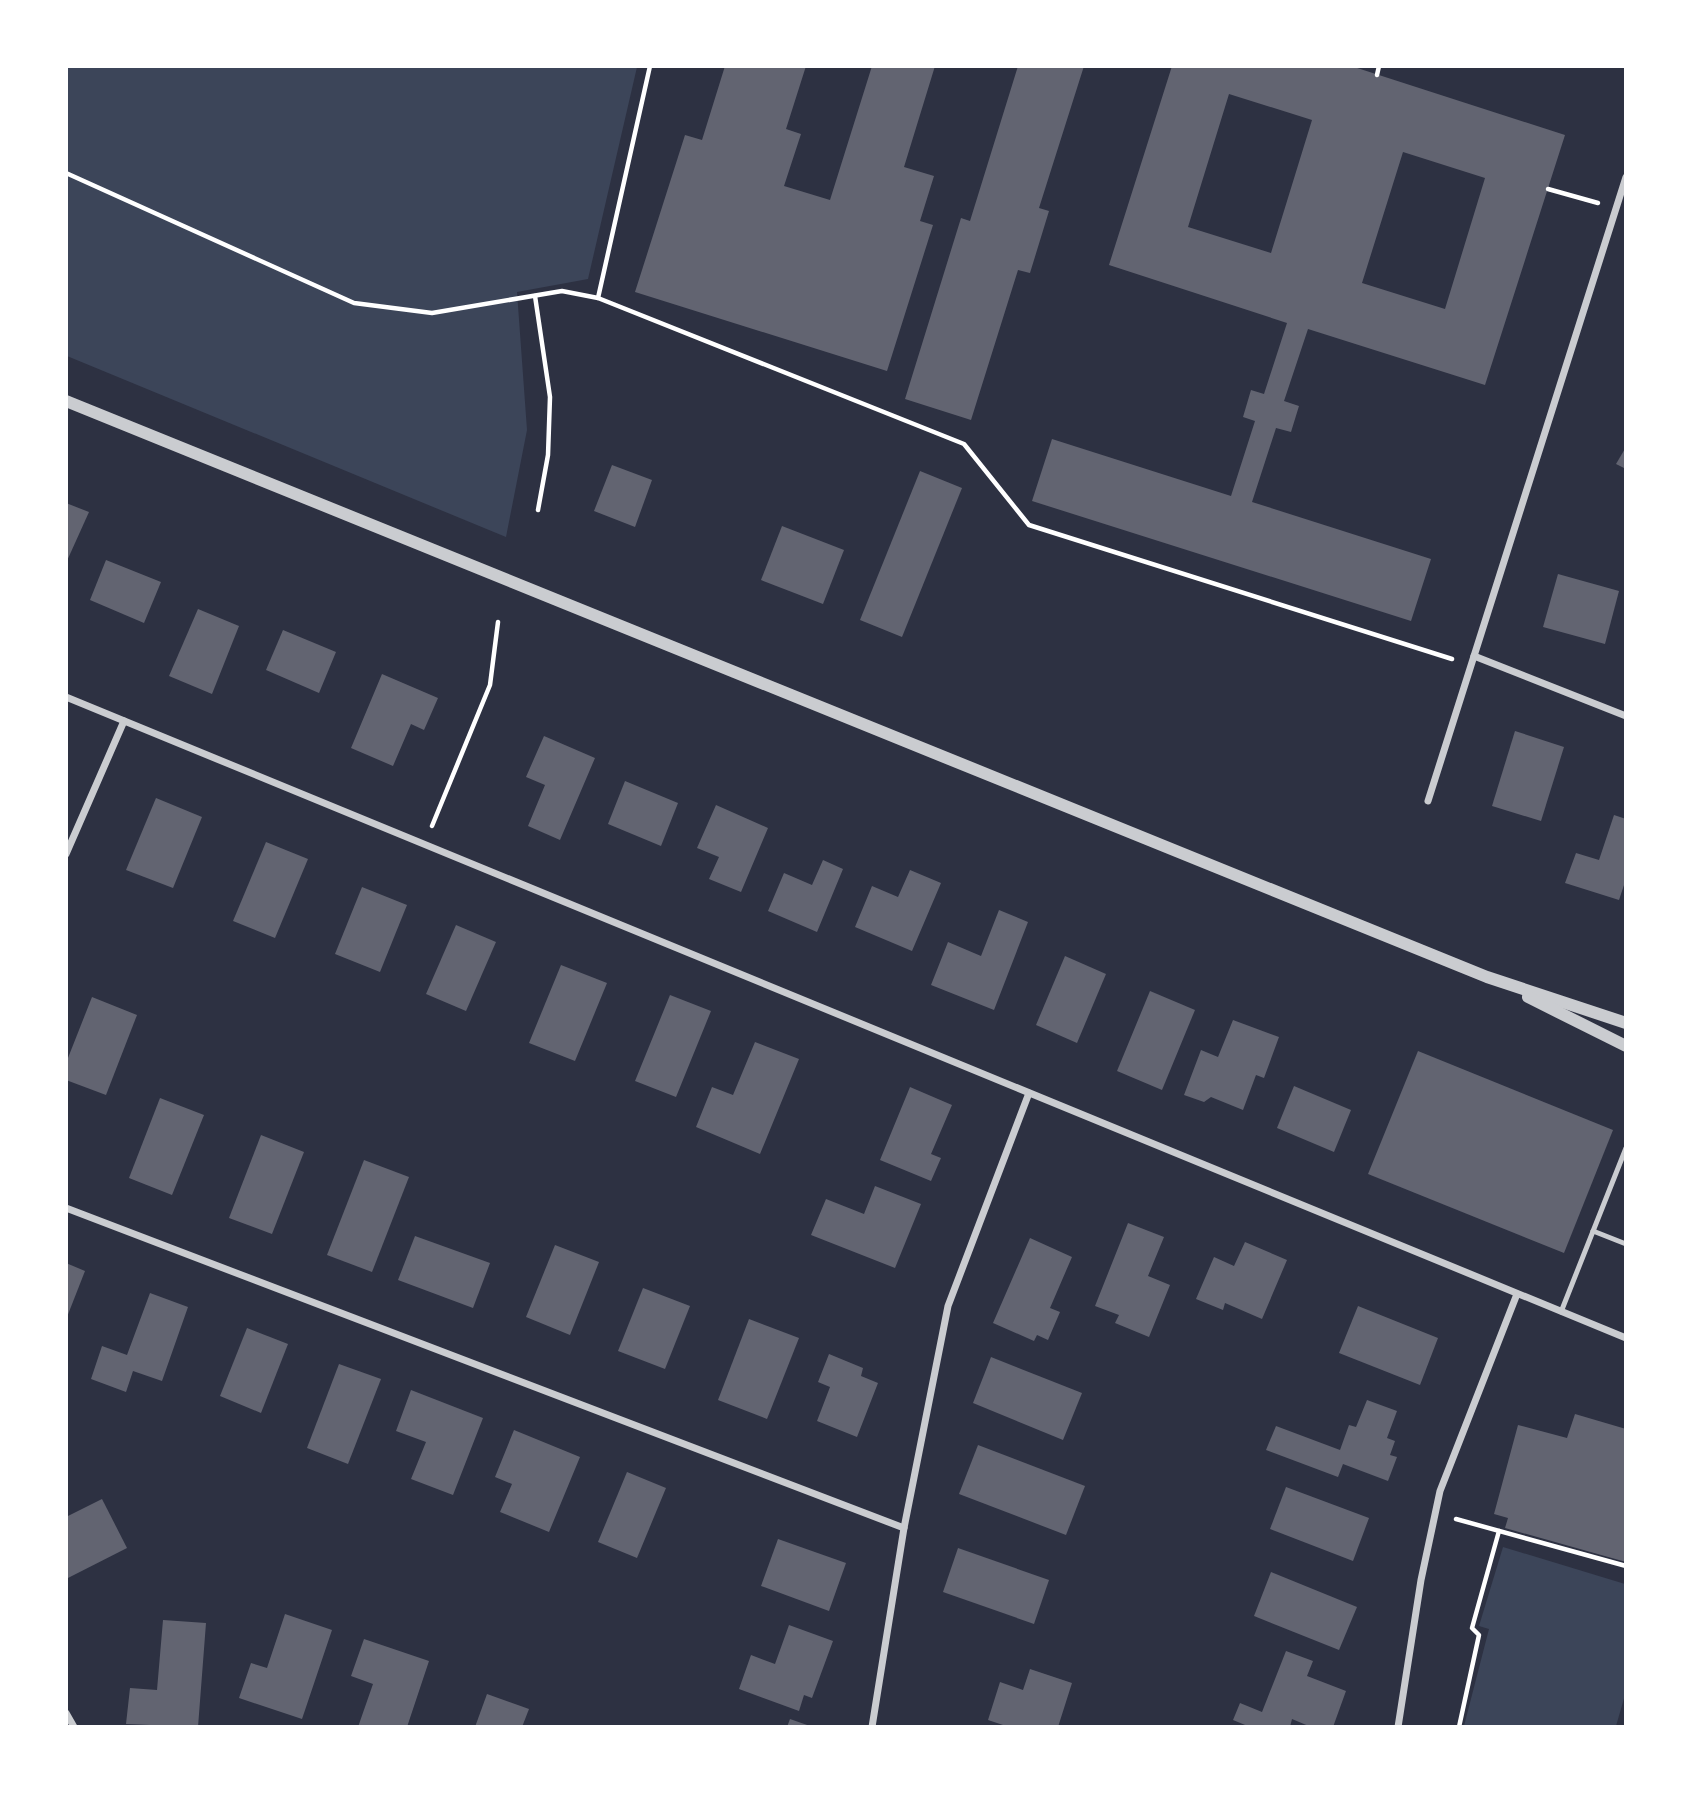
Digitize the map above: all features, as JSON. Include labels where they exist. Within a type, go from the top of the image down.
[{"type":"street","points":[[1428,801],[1626,177]]},
{"type":"street","points":[[66,401],[1488,977],[1626,1023]]},
{"type":"street","points":[[1474,656],[1626,716]]},
{"type":"street","points":[[66,697],[1626,1338]]},
{"type":"street","points":[[66,854],[124,720]]},
{"type":"street","points":[[1488,977],[1626,1046]]},
{"type":"street","points":[[872,1727],[904,1528],[948,1306],[1029,1093]]},
{"type":"street","points":[[66,1208],[904,1528]]},
{"type":"street","points":[[1398,1727],[1421,1580],[1440,1491],[1517,1294]]},
{"type":"street","points":[[66,1713],[74,1727]]},
{"type":"lane","points":[[1561,1312],[1626,1148]]},
{"type":"lane","points":[[1593,1231],[1626,1244]]},
{"type":"path","points":[[598,298],[650,66]]},
{"type":"path","points":[[1377,75],[1379,66]]},
{"type":"path","points":[[66,173],[354,303],[432,313],[562,291],[598,298],[964,444],[1029,525],[1450,659],[1474,656]]},
{"type":"path","points":[[1548,189],[1615,208]]},
{"type":"path","points":[[535,296],[550,397],[548,455],[538,510]]},
{"type":"path","points":[[425,844],[490,685],[498,622]]},
{"type":"path","points":[[1434,1513],[1626,1566]]},
{"type":"path","points":[[1458,1727],[1479,1635],[1472,1628],[1499,1531]]},
{"type":"shaded area","points":[[66,67],[637,67],[588,279],[517,292],[527,430],[506,537],[67,356]]},
{"type":"shaded area","points":[[1503,1547],[1625,1584],[1625,1695],[1616,1726],[1464,1726],[1489,1629],[1479,1626]]},
{"type":"building","points":[[725,66],[806,66],[786,129],[801,134],[784,186],[830,200],[872,66],[935,66],[904,167],[934,176],[920,221],[933,225],[887,371],[635,292],[685,135],[702,140]]},
{"type":"building","points":[[1018,66],[1084,66],[1039,208],[1049,211],[1030,273],[1018,270],[971,420],[905,399],[961,218],[970,221]]},
{"type":"building","points":[[1172,66],[1351,66],[1565,135],[1485,385],[1308,329],[1284,401],[1299,406],[1291,432],[1276,428],[1252,502],[1431,559],[1411,621],[1032,501],[1052,439],[1231,496],[1255,421],[1243,417],[1251,390],[1264,394],[1287,323],[1109,265]],"holes":[[[1229,94],[1312,120],[1271,253],[1188,227]],[[1403,152],[1485,178],[1445,309],[1362,283]]]},
{"type":"building","points":[[1626,447],[1626,469],[1616,464]]},
{"type":"building","points":[[612,465],[652,480],[635,527],[594,511]]},
{"type":"building","points":[[920,471],[962,488],[902,637],[860,620]]},
{"type":"building","points":[[66,503],[89,512],[66,563]]},
{"type":"building","points":[[782,526],[844,550],[823,604],[761,580]]},
{"type":"building","points":[[106,560],[161,582],[144,623],[90,600]]},
{"type":"building","points":[[1558,574],[1619,591],[1605,644],[1543,627]]},
{"type":"building","points":[[198,609],[239,626],[212,694],[169,676]]},
{"type":"building","points":[[283,630],[336,652],[319,693],[266,670]]},
{"type":"building","points":[[382,674],[438,698],[424,730],[411,724],[393,766],[351,748]]},
{"type":"building","points":[[1515,731],[1564,747],[1541,821],[1492,806]]},
{"type":"building","points":[[544,736],[595,758],[560,840],[528,826],[545,785],[526,777]]},
{"type":"building","points":[[625,781],[678,803],[661,846],[608,824]]},
{"type":"building","points":[[156,798],[202,817],[173,888],[126,870]]},
{"type":"building","points":[[716,805],[768,828],[741,892],[709,879],[719,857],[697,848]]},
{"type":"building","points":[[1614,815],[1626,819],[1626,879],[1619,900],[1565,883],[1576,853],[1599,860]]},
{"type":"building","points":[[266,842],[308,859],[275,938],[233,921]]},
{"type":"building","points":[[823,860],[843,869],[817,932],[768,911],[784,873],[812,885]]},
{"type":"building","points":[[910,870],[941,883],[912,951],[855,927],[872,886],[898,897]]},
{"type":"building","points":[[362,887],[407,905],[380,972],[335,954]]},
{"type":"building","points":[[999,910],[1028,922],[994,1010],[931,985],[948,942],[981,956]]},
{"type":"building","points":[[456,925],[496,942],[466,1011],[426,994]]},
{"type":"building","points":[[1065,956],[1106,974],[1077,1043],[1036,1025]]},
{"type":"building","points":[[561,965],[607,983],[575,1061],[529,1043]]},
{"type":"building","points":[[1150,991],[1195,1010],[1162,1090],[1117,1071]]},
{"type":"building","points":[[670,995],[711,1011],[676,1097],[635,1081]]},
{"type":"building","points":[[92,997],[137,1015],[106,1095],[66,1080],[66,1063]]},
{"type":"building","points":[[1233,1020],[1279,1037],[1264,1078],[1256,1075],[1243,1110],[1211,1097],[1204,1102],[1184,1095],[1201,1050],[1218,1057]]},
{"type":"building","points":[[755,1042],[799,1059],[760,1154],[696,1127],[712,1087],[733,1095]]},
{"type":"building","points":[[1418,1051],[1613,1130],[1564,1253],[1368,1174]]},
{"type":"building","points":[[1294,1086],[1351,1110],[1334,1152],[1277,1128]]},
{"type":"building","points":[[910,1087],[952,1105],[931,1154],[941,1158],[931,1181],[880,1160]]},
{"type":"building","points":[[160,1098],[204,1115],[172,1195],[129,1178]]},
{"type":"building","points":[[261,1135],[304,1152],[272,1234],[229,1218]]},
{"type":"building","points":[[364,1160],[409,1177],[372,1272],[327,1255]]},
{"type":"building","points":[[875,1186],[921,1204],[895,1268],[811,1235],[826,1199],[864,1214]]},
{"type":"building","points":[[1128,1223],[1164,1237],[1148,1276],[1170,1285],[1149,1337],[1115,1323],[1119,1315],[1095,1306]]},
{"type":"building","points":[[415,1236],[490,1263],[473,1308],[398,1280]]},
{"type":"building","points":[[1030,1238],[1072,1257],[1050,1308],[1060,1312],[1048,1340],[1037,1335],[1034,1341],[993,1323]]},
{"type":"building","points":[[1245,1242],[1287,1260],[1262,1319],[1225,1303],[1223,1310],[1196,1299],[1214,1257],[1234,1266]]},
{"type":"building","points":[[555,1245],[599,1262],[570,1335],[526,1317]]},
{"type":"building","points":[[66,1263],[85,1271],[67,1317],[66,1317]]},
{"type":"building","points":[[643,1288],[690,1306],[665,1369],[618,1351]]},
{"type":"building","points":[[150,1293],[188,1307],[162,1381],[133,1371],[126,1392],[91,1379],[102,1346],[127,1355]]},
{"type":"building","points":[[1358,1306],[1438,1338],[1420,1385],[1339,1353]]},
{"type":"building","points":[[749,1319],[799,1338],[767,1419],[718,1400]]},
{"type":"building","points":[[247,1328],[288,1344],[261,1413],[220,1396]]},
{"type":"building","points":[[829,1354],[863,1368],[861,1376],[878,1383],[857,1437],[817,1421],[830,1387],[818,1382]]},
{"type":"building","points":[[991,1357],[1082,1393],[1063,1440],[973,1403]]},
{"type":"building","points":[[339,1364],[381,1379],[348,1464],[307,1448]]},
{"type":"building","points":[[411,1390],[483,1418],[453,1495],[411,1479],[426,1442],[396,1431]]},
{"type":"building","points":[[1367,1400],[1397,1411],[1387,1438],[1395,1441],[1390,1455],[1397,1457],[1388,1481],[1343,1464],[1338,1477],[1266,1450],[1276,1426],[1340,1450],[1349,1425],[1356,1427]]},
{"type":"building","points":[[1575,1414],[1626,1429],[1626,1562],[1505,1528],[1508,1518],[1494,1514],[1518,1425],[1567,1438]]},
{"type":"building","points":[[514,1430],[580,1457],[549,1532],[500,1512],[512,1484],[495,1477]]},
{"type":"building","points":[[978,1445],[1085,1486],[1066,1535],[959,1494]]},
{"type":"building","points":[[627,1472],[666,1488],[637,1558],[598,1542]]},
{"type":"building","points":[[1286,1487],[1369,1518],[1353,1561],[1270,1529]]},
{"type":"building","points":[[102,1499],[127,1548],[66,1579],[66,1517]]},
{"type":"building","points":[[778,1539],[846,1563],[829,1611],[761,1586]]},
{"type":"building","points":[[958,1548],[1049,1580],[1034,1624],[943,1592]]},
{"type":"building","points":[[1271,1572],[1357,1607],[1339,1650],[1254,1616]]},
{"type":"building","points":[[285,1614],[332,1630],[302,1719],[239,1698],[251,1663],[267,1668]]},
{"type":"building","points":[[163,1620],[206,1623],[198,1727],[126,1724],[130,1688],[157,1690]]},
{"type":"building","points":[[789,1625],[833,1641],[812,1698],[804,1695],[799,1711],[739,1689],[751,1655],[775,1664]]},
{"type":"building","points":[[364,1639],[429,1661],[407,1727],[358,1727],[373,1684],[351,1676]]},
{"type":"building","points":[[1286,1651],[1313,1661],[1307,1676],[1346,1691],[1333,1727],[1311,1727],[1292,1719],[1290,1727],[1250,1727],[1233,1720],[1240,1703],[1262,1712]]},
{"type":"building","points":[[1030,1669],[1072,1683],[1058,1727],[1009,1727],[988,1720],[1000,1682],[1023,1690]]},
{"type":"building","points":[[487,1694],[529,1709],[522,1727],[475,1727]]},
{"type":"building","points":[[790,1719],[810,1726],[810,1727],[787,1727]]}]
